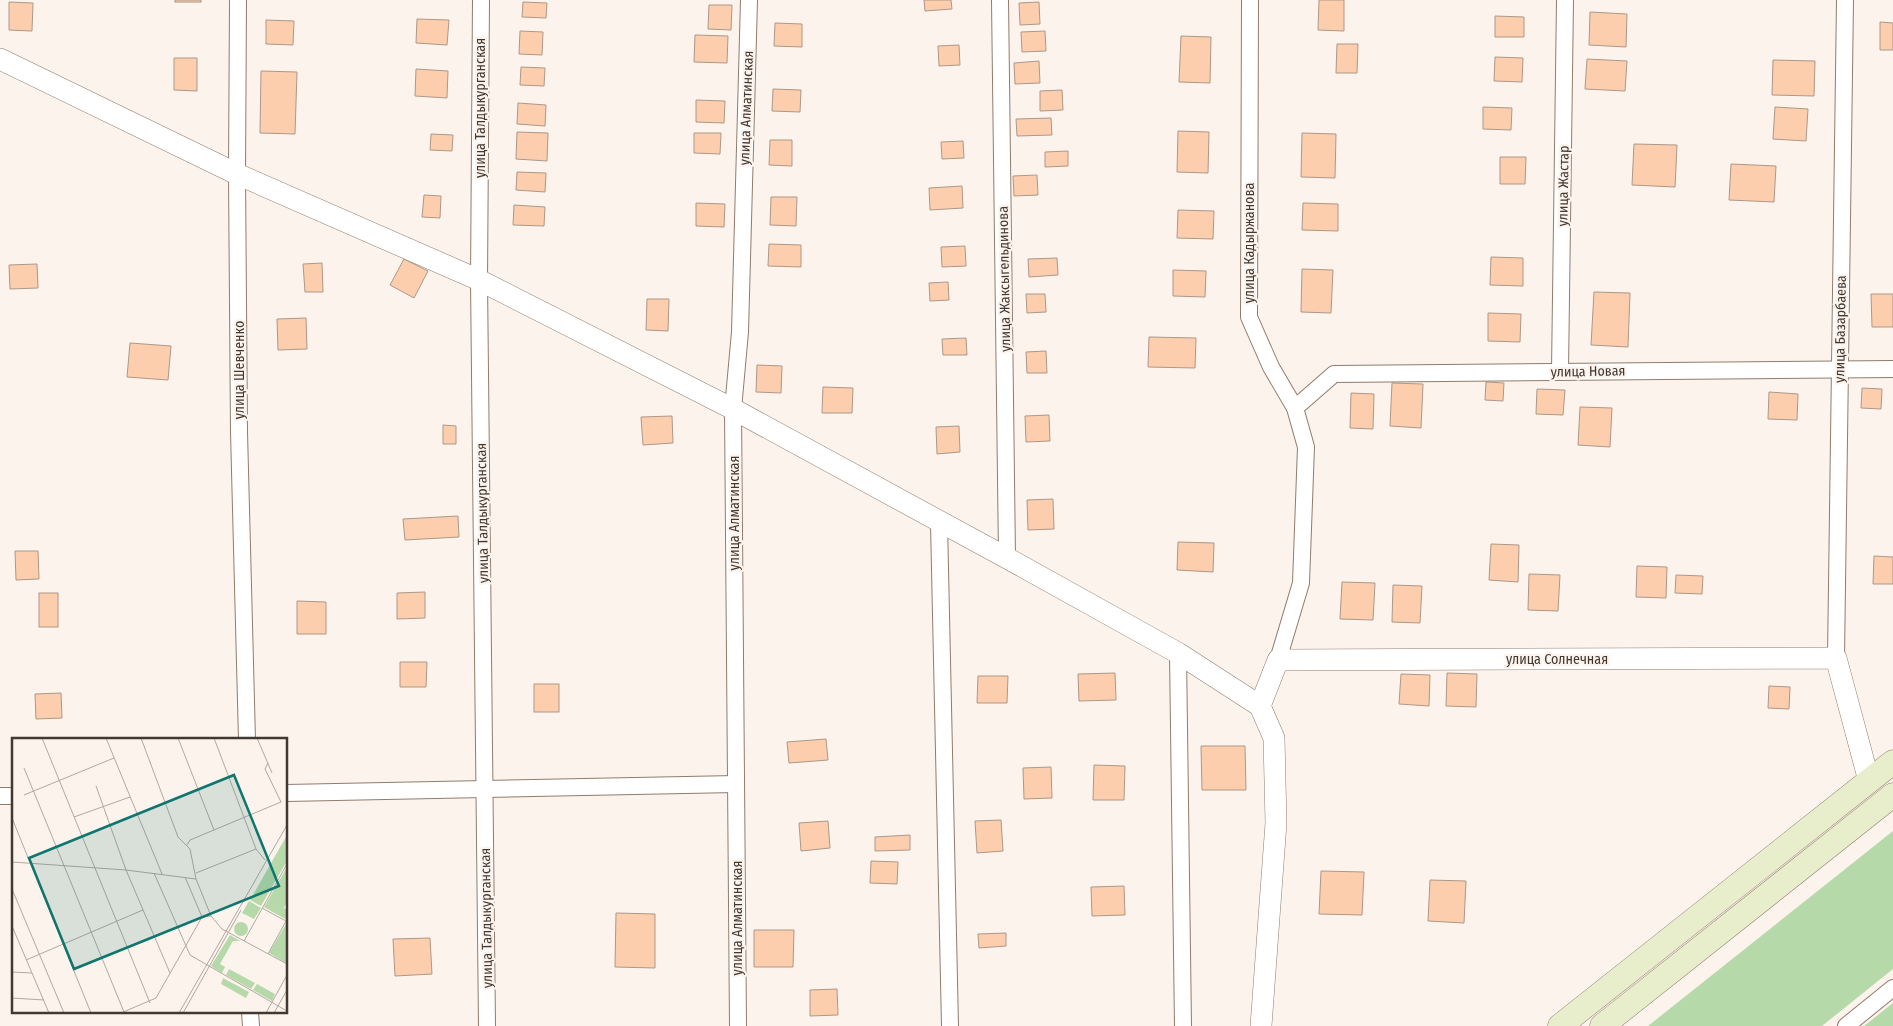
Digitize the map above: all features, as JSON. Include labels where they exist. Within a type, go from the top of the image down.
[{"type":"main road","points":[[1560,1026],[1893,762]]},
{"type":"main road","points":[[1602,1026],[1893,795]]},
{"type":"street","name":"улица Шевченко","points":[[238,0],[239,432],[247,738]]},
{"type":"street","name":"улица Талдыкурганская","points":[[481,0],[479,280],[487,1026]]},
{"type":"street","name":"улица Алматинская","points":[[738,1026],[734,409],[740,332],[750,0]]},
{"type":"street","name":"улица Жаксыгельдинова","points":[[1000,0],[1007,558]]},
{"type":"street","name":"улица Кадыржанова","points":[[1250,0],[1249,317],[1271,367],[1295,408],[1306,447],[1301,583],[1278,660],[1260,706]]},
{"type":"street","name":"улица Жастар","points":[[1560,372],[1565,0]]},
{"type":"street","name":"улица Базарбаева","points":[[1836,658],[1845,0]]},
{"type":"street","points":[[0,59],[237,174],[479,280],[734,409],[1178,653],[1260,706],[1274,738],[1276,824],[1261,1026]]},
{"type":"street","name":"улица Новая","points":[[1295,408],[1334,374],[1893,369]]},
{"type":"street","points":[[939,522],[950,1026]]},
{"type":"street","points":[[1178,653],[1183,1026]]},
{"type":"street","points":[[1836,658],[1869,781]]},
{"type":"street","name":"улица Солнечная","points":[[1278,660],[1836,658]]},
{"type":"street","points":[[288,793],[736,784]]},
{"type":"street","points":[[1846,1026],[1893,988]]},
{"type":"green space","points":[[1893,831],[1893,969],[1822,1026],[1648,1026]]},
{"type":"green space","points":[[1893,1003],[1893,1026],[1864,1026]]},
{"type":"building","points":[[175,0],[201,0],[201,2],[175,2]]},
{"type":"building","points":[[924,0],[951,0],[952,9],[925,11]]},
{"type":"building","points":[[1319,0],[1344,0],[1344,31],[1318,30]]},
{"type":"building","points":[[9,2],[33,3],[32,31],[9,30]]},
{"type":"building","points":[[523,2],[547,3],[546,18],[522,17]]},
{"type":"building","points":[[1039,2],[1040,24],[1020,25],[1019,3]]},
{"type":"building","points":[[709,5],[732,5],[731,30],[708,29]]},
{"type":"building","points":[[1590,12],[1627,14],[1626,47],[1589,45]]},
{"type":"building","points":[[1495,16],[1524,17],[1524,37],[1495,37]]},
{"type":"building","points":[[417,19],[449,20],[447,45],[416,43]]},
{"type":"building","points":[[266,20],[294,21],[293,45],[266,44]]},
{"type":"building","points":[[1880,22],[1893,23],[1893,50],[1880,50]]},
{"type":"building","points":[[775,23],[802,24],[802,47],[774,46]]},
{"type":"building","points":[[520,31],[543,32],[542,55],[519,54]]},
{"type":"building","points":[[1045,31],[1046,51],[1022,52],[1021,32]]},
{"type":"building","points":[[695,35],[728,36],[727,63],[694,62]]},
{"type":"building","points":[[1181,36],[1211,37],[1210,83],[1179,82]]},
{"type":"building","points":[[1337,44],[1358,44],[1357,73],[1336,73]]},
{"type":"building","points":[[959,45],[960,65],[939,66],[938,46]]},
{"type":"building","points":[[1495,57],[1523,58],[1522,82],[1494,81]]},
{"type":"building","points":[[174,58],[197,58],[197,91],[174,90]]},
{"type":"building","points":[[1587,59],[1627,61],[1625,91],[1585,89]]},
{"type":"building","points":[[1773,60],[1815,61],[1814,96],[1772,95]]},
{"type":"building","points":[[1039,61],[1040,83],[1015,84],[1014,63]]},
{"type":"building","points":[[521,67],[545,68],[544,86],[520,85]]},
{"type":"building","points":[[416,69],[448,71],[447,98],[415,96]]},
{"type":"building","points":[[261,71],[297,72],[295,134],[260,133]]},
{"type":"building","points":[[773,89],[801,90],[800,112],[772,111]]},
{"type":"building","points":[[1062,90],[1063,110],[1040,111],[1040,91]]},
{"type":"building","points":[[696,100],[725,101],[724,123],[696,122]]},
{"type":"building","points":[[518,103],[546,105],[545,126],[517,124]]},
{"type":"building","points":[[1483,107],[1512,108],[1511,130],[1483,129]]},
{"type":"building","points":[[1775,107],[1808,109],[1806,141],[1773,139]]},
{"type":"building","points":[[1051,118],[1052,135],[1017,136],[1016,119]]},
{"type":"building","points":[[1178,131],[1209,132],[1208,173],[1177,172]]},
{"type":"building","points":[[517,132],[548,133],[547,161],[516,159]]},
{"type":"building","points":[[694,133],[721,133],[720,154],[694,153]]},
{"type":"building","points":[[1302,133],[1336,134],[1335,178],[1301,177]]},
{"type":"building","points":[[431,134],[453,135],[452,151],[430,150]]},
{"type":"building","points":[[770,140],[792,140],[792,166],[769,165]]},
{"type":"building","points":[[963,141],[964,158],[942,159],[941,142]]},
{"type":"building","points":[[1634,144],[1677,145],[1675,187],[1632,185]]},
{"type":"building","points":[[1068,151],[1068,166],[1045,167],[1045,152]]},
{"type":"building","points":[[1500,157],[1526,157],[1525,184],[1500,184]]},
{"type":"building","points":[[1731,164],[1776,166],[1774,202],[1729,200]]},
{"type":"building","points":[[517,172],[546,173],[545,192],[516,190]]},
{"type":"building","points":[[1037,175],[1038,195],[1014,196],[1013,176]]},
{"type":"building","points":[[962,186],[963,208],[930,210],[929,188]]},
{"type":"building","points":[[424,195],[441,196],[440,218],[422,217]]},
{"type":"building","points":[[771,197],[797,197],[796,226],[770,225]]},
{"type":"building","points":[[696,203],[725,204],[724,227],[696,226]]},
{"type":"building","points":[[1303,203],[1338,204],[1338,231],[1302,230]]},
{"type":"building","points":[[514,205],[545,207],[544,226],[513,225]]},
{"type":"building","points":[[1178,210],[1214,211],[1213,239],[1177,238]]},
{"type":"building","points":[[769,244],[801,245],[801,267],[768,266]]},
{"type":"building","points":[[965,246],[966,266],[942,267],[941,247]]},
{"type":"building","points":[[1491,257],[1523,258],[1523,286],[1490,285]]},
{"type":"building","points":[[1057,258],[1058,275],[1029,277],[1028,259]]},
{"type":"building","points":[[404,259],[428,271],[414,298],[390,285]]},
{"type":"building","points":[[322,263],[323,292],[305,292],[303,264]]},
{"type":"building","points":[[37,264],[38,288],[10,289],[9,265]]},
{"type":"building","points":[[1302,269],[1333,270],[1331,313],[1301,312]]},
{"type":"building","points":[[1173,270],[1206,271],[1205,297],[1173,296]]},
{"type":"building","points":[[948,282],[949,300],[930,301],[929,283]]},
{"type":"building","points":[[1594,292],[1630,293],[1628,347],[1591,345]]},
{"type":"building","points":[[1026,294],[1045,294],[1046,312],[1027,313]]},
{"type":"building","points":[[1871,294],[1893,294],[1893,327],[1872,327]]},
{"type":"building","points":[[647,299],[669,299],[668,331],[646,330]]},
{"type":"building","points":[[1488,313],[1521,314],[1520,342],[1488,341]]},
{"type":"building","points":[[306,318],[307,349],[278,350],[277,319]]},
{"type":"building","points":[[1149,337],[1196,338],[1195,368],[1148,367]]},
{"type":"building","points":[[966,338],[967,355],[943,355],[942,339]]},
{"type":"building","points":[[130,343],[171,346],[168,380],[127,377]]},
{"type":"building","points":[[1046,351],[1047,373],[1027,373],[1026,352]]},
{"type":"building","points":[[757,365],[782,366],[781,393],[756,392]]},
{"type":"building","points":[[1486,382],[1504,383],[1503,401],[1485,400]]},
{"type":"building","points":[[1392,383],[1423,384],[1421,428],[1390,426]]},
{"type":"building","points":[[823,387],[853,388],[852,413],[822,413]]},
{"type":"building","points":[[1862,388],[1882,389],[1881,409],[1861,408]]},
{"type":"building","points":[[1537,389],[1565,390],[1563,415],[1536,414]]},
{"type":"building","points":[[1769,392],[1798,394],[1797,420],[1768,419]]},
{"type":"building","points":[[1351,393],[1374,394],[1373,429],[1350,428]]},
{"type":"building","points":[[1580,407],[1612,408],[1610,447],[1578,445]]},
{"type":"building","points":[[1049,415],[1050,441],[1026,442],[1025,416]]},
{"type":"building","points":[[672,416],[673,443],[643,445],[641,417]]},
{"type":"building","points":[[443,425],[456,426],[456,444],[443,444]]},
{"type":"building","points":[[959,426],[960,452],[937,454],[936,427]]},
{"type":"building","points":[[1053,499],[1054,529],[1028,530],[1027,500]]},
{"type":"building","points":[[458,516],[459,537],[405,540],[403,519]]},
{"type":"building","points":[[1178,542],[1214,543],[1213,572],[1177,570]]},
{"type":"building","points":[[1491,544],[1519,545],[1518,582],[1489,580]]},
{"type":"building","points":[[15,551],[38,551],[39,579],[16,580]]},
{"type":"building","points":[[1874,556],[1893,557],[1893,584],[1873,584]]},
{"type":"building","points":[[1637,566],[1667,567],[1666,598],[1636,597]]},
{"type":"building","points":[[1529,574],[1560,575],[1558,611],[1528,610]]},
{"type":"building","points":[[1676,575],[1703,576],[1702,594],[1675,593]]},
{"type":"building","points":[[1342,582],[1375,583],[1373,620],[1340,619]]},
{"type":"building","points":[[1393,585],[1422,586],[1420,623],[1392,622]]},
{"type":"building","points":[[425,592],[425,618],[397,619],[397,593]]},
{"type":"building","points":[[39,593],[58,593],[58,627],[39,627]]},
{"type":"building","points":[[297,601],[326,602],[326,634],[297,634]]},
{"type":"building","points":[[400,662],[427,662],[426,687],[400,687]]},
{"type":"building","points":[[1115,673],[1116,700],[1079,701],[1078,674]]},
{"type":"building","points":[[1447,673],[1477,674],[1476,707],[1446,706]]},
{"type":"building","points":[[1401,674],[1430,675],[1429,706],[1399,704]]},
{"type":"building","points":[[978,676],[1008,676],[1007,703],[977,703]]},
{"type":"building","points":[[534,684],[559,684],[559,712],[534,712]]},
{"type":"building","points":[[1769,686],[1790,687],[1789,709],[1768,708]]},
{"type":"building","points":[[61,693],[62,718],[36,719],[35,694]]},
{"type":"building","points":[[826,739],[828,760],[789,763],[787,742]]},
{"type":"building","points":[[1201,746],[1245,746],[1246,790],[1202,790]]},
{"type":"building","points":[[1094,765],[1125,766],[1124,800],[1093,800]]},
{"type":"building","points":[[1051,767],[1052,798],[1024,799],[1023,768]]},
{"type":"building","points":[[1001,820],[1003,851],[977,853],[975,821]]},
{"type":"building","points":[[828,821],[830,848],[801,851],[799,823]]},
{"type":"building","points":[[910,835],[910,850],[875,851],[875,837]]},
{"type":"building","points":[[871,861],[898,862],[897,884],[870,883]]},
{"type":"building","points":[[1321,871],[1364,872],[1362,915],[1319,914]]},
{"type":"building","points":[[1430,880],[1466,881],[1464,923],[1428,921]]},
{"type":"building","points":[[1124,886],[1125,915],[1092,916],[1091,887]]},
{"type":"building","points":[[616,913],[655,914],[655,968],[615,967]]},
{"type":"building","points":[[754,930],[794,930],[793,967],[754,967]]},
{"type":"building","points":[[1006,933],[1006,946],[979,948],[978,934]]},
{"type":"building","points":[[430,938],[432,974],[395,976],[393,939]]},
{"type":"building","points":[[837,989],[838,1015],[810,1016],[810,990]]}]
